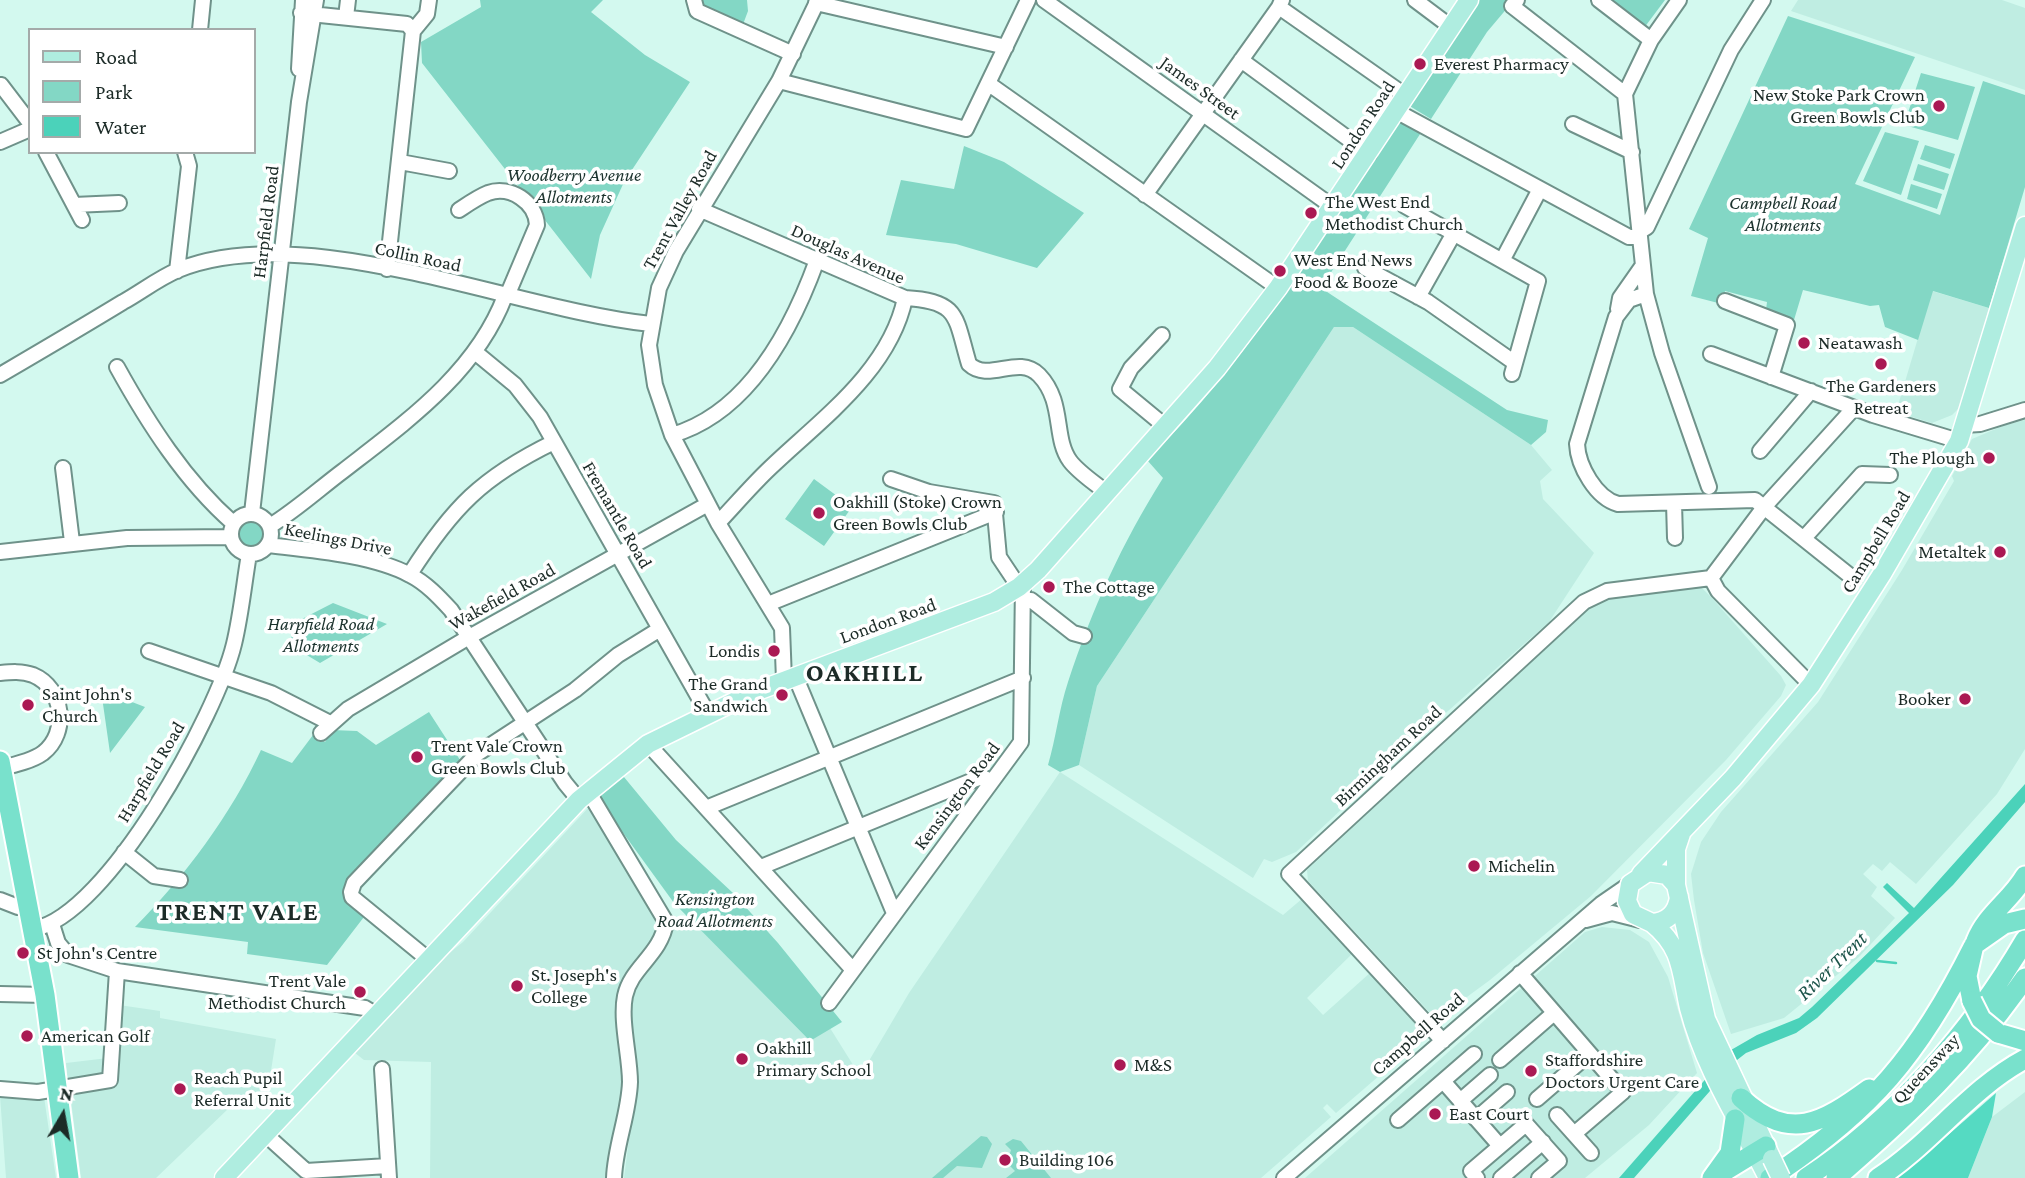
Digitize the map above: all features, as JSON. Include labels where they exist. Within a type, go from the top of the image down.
[{"type":"highway","points":[[1,765],[4,807],[29,905],[43,927],[45,995],[69,1178]]},
{"type":"highway","points":[[1713,1178],[1765,1163],[1844,1125],[1877,1095],[1944,1005],[1982,926],[2007,901],[2025,876]]},
{"type":"highway","points":[[2025,919],[2004,925],[1974,946],[1967,976],[1972,1001],[1980,1019],[1998,1033],[2025,1041]]},
{"type":"highway","name":"Queensway","points":[[1806,1178],[1873,1123],[1933,1064],[1996,985],[2025,940]]},
{"type":"highway","name":"Queensway","points":[[1836,1178],[1905,1119],[1951,1072],[2025,978]]},
{"type":"highway","points":[[1713,1178],[1730,1153],[1736,1104],[1770,1120],[1796,1125],[1812,1123],[1867,1091],[1906,1059]]},
{"type":"highway","points":[[1878,1178],[1927,1142],[1993,1080],[2025,1059]]},
{"type":"main road","name":"London Road","points":[[224,1178],[375,1014],[584,796],[648,744],[707,712],[1022,590],[1217,368],[1278,288],[1469,0]]},
{"type":"main road","name":"Campbell Road","points":[[1635,879],[1669,841],[1681,834],[1811,685],[1882,574],[1961,433],[2025,226]]},
{"type":"main road","points":[[1681,834],[1675,849],[1677,891],[1714,1058]]},
{"type":"main road","points":[[1677,891],[1659,872],[1635,879],[1628,906],[1668,935],[1675,947],[1690,1012],[1765,1163],[1781,1178]]},
{"type":"main road","points":[[1647,922],[1668,919],[1674,912],[1677,891]]},
{"type":"street","points":[[346,18],[348,0]]},
{"type":"street","points":[[387,269],[413,31],[428,14],[429,0]]},
{"type":"street","points":[[694,0],[697,11],[717,22],[793,54]]},
{"type":"street","points":[[779,81],[966,129],[1028,0]]},
{"type":"street","name":"James Street","points":[[1044,0],[1334,207]]},
{"type":"street","points":[[1415,0],[1451,27]]},
{"type":"street","points":[[1517,0],[1512,6],[1625,94]]},
{"type":"street","points":[[1599,0],[1651,40]]},
{"type":"street","points":[[1679,0],[1651,40],[1625,94],[1641,268],[1646,294],[1662,353],[1709,487]]},
{"type":"street","points":[[1145,195],[1281,3],[1401,103],[1540,189],[1629,237],[1639,235],[1647,227],[1731,50],[1763,0]]},
{"type":"street","points":[[817,2],[1006,47]]},
{"type":"street","name":"Trent Valley Road","points":[[790,679],[782,628],[718,523],[672,435],[655,385],[649,345],[659,288],[699,209],[779,81],[817,2]]},
{"type":"street","points":[[302,7],[316,7],[346,18],[407,24],[413,31]]},
{"type":"street","name":"Harpfield Road","points":[[299,102],[302,7]]},
{"type":"street","name":"Harpfield Road","points":[[252,513],[299,102],[316,7]]},
{"type":"street","points":[[198,8],[200,28]]},
{"type":"street","points":[[1241,60],[1369,154]]},
{"type":"street","points":[[989,84],[1278,288]]},
{"type":"street","points":[[1,85],[28,120]]},
{"type":"street","points":[[1573,124],[1632,152]]},
{"type":"street","points":[[0,142],[28,131]]},
{"type":"street","points":[[47,154],[82,220]]},
{"type":"street","points":[[177,271],[189,166],[186,154]]},
{"type":"street","points":[[400,162],[449,171]]},
{"type":"street","points":[[1503,259],[1540,189]]},
{"type":"street","points":[[270,526],[414,414],[451,380],[475,352],[492,325],[537,225],[536,217],[526,201],[510,192],[487,193],[459,210]]},
{"type":"street","points":[[74,205],[118,203]]},
{"type":"street","points":[[1365,268],[1418,297],[1513,368],[1538,281],[1405,206]]},
{"type":"street","name":"Douglas Avenue","points":[[699,209],[905,298],[901,317],[890,338],[842,400],[819,425],[769,468],[718,523]]},
{"type":"street","points":[[1418,297],[1454,233]]},
{"type":"street","name":"Collin Road","points":[[0,375],[177,271],[230,256],[282,254],[387,269],[506,296],[651,324]]},
{"type":"street","points":[[672,435],[684,432],[729,402],[750,382],[782,338],[805,294],[817,260]]},
{"type":"street","points":[[1641,268],[1620,298],[1577,444],[1579,460],[1593,484],[1612,502],[1674,503],[1749,499],[1765,506],[1854,579]]},
{"type":"street","points":[[1616,317],[1629,300],[1646,294]]},
{"type":"street","points":[[905,298],[939,302],[949,309],[969,364],[974,369],[991,372],[1022,367],[1041,378],[1058,410],[1070,461],[1107,493]]},
{"type":"street","points":[[1724,301],[1787,325],[1771,377]]},
{"type":"street","points":[[1162,335],[1131,368],[1120,389],[1166,427]]},
{"type":"street","name":"Fremantle Road","points":[[475,352],[516,385],[554,442],[707,712]]},
{"type":"street","points":[[1712,354],[1854,408],[1961,433],[2025,410]]},
{"type":"street","points":[[0,552],[72,542],[232,530],[245,514],[252,513],[266,519],[270,526],[268,545],[256,554],[237,549],[232,530],[153,428],[117,367]]},
{"type":"street","points":[[1760,451],[1811,391]]},
{"type":"street","points":[[1811,685],[1718,591],[1711,578],[1765,506],[1837,436],[1842,421],[1854,408]]},
{"type":"street","points":[[410,574],[434,536],[459,504],[516,460],[554,442]]},
{"type":"street","points":[[63,468],[72,542]]},
{"type":"street","points":[[1805,537],[1862,474],[1890,475]]},
{"type":"street","points":[[891,480],[929,492],[991,500],[996,512],[999,558],[1031,600],[1073,633],[1084,636]]},
{"type":"street","points":[[1674,503],[1675,538]]},
{"type":"street","name":"Wakefield Road","points":[[223,676],[271,693],[325,728],[469,637],[708,504]]},
{"type":"street","points":[[768,604],[996,512]]},
{"type":"street","name":"Keelings Drive","points":[[268,545],[362,560],[410,574],[432,590],[469,637],[565,783],[584,796],[666,922],[659,946],[633,978],[625,996],[630,1086],[615,1158],[614,1178]]},
{"type":"street","name":"Harpfield Road","points":[[43,927],[85,897],[124,852],[181,767],[223,676],[234,645],[248,554]]},
{"type":"street","name":"Birmingham Road","points":[[1443,1041],[1289,874],[1584,602],[1606,591],[1711,578]]},
{"type":"street","name":"Kensington Road","points":[[829,1003],[1021,742],[1022,590]]},
{"type":"street","points":[[429,960],[352,897],[351,889],[354,883],[477,754],[525,720],[575,690],[618,655],[660,629]]},
{"type":"street","points":[[149,651],[223,676]]},
{"type":"street","points":[[0,673],[18,671],[35,676],[54,694],[61,711],[58,734],[43,753],[1,765]]},
{"type":"street","points":[[706,807],[1023,678]]},
{"type":"street","points":[[790,679],[829,756],[894,913]]},
{"type":"street","points":[[648,744],[853,970]]},
{"type":"street","points":[[761,867],[982,777],[991,781]]},
{"type":"street","points":[[124,852],[154,876],[180,880]]},
{"type":"street","name":"Campbell Road","points":[[1284,1178],[1520,973],[1635,879]]},
{"type":"street","points":[[0,900],[18,907],[29,905]]},
{"type":"street","name":"Campbell Road","points":[[1581,922],[1612,913],[1647,922]]},
{"type":"street","points":[[43,927],[68,955],[117,971],[365,1008],[375,1014]]},
{"type":"street","points":[[0,1089],[57,1090],[110,1080],[117,971]]},
{"type":"street","points":[[1520,973],[1623,1092],[1574,1134]]},
{"type":"street","points":[[0,994],[45,995]]},
{"type":"street","points":[[1500,1060],[1554,1013]]},
{"type":"street","points":[[1398,1120],[1474,1054]]},
{"type":"street","points":[[1537,1099],[1589,1054]]},
{"type":"street","points":[[265,1134],[306,1175],[389,1172],[382,1069]]},
{"type":"street","points":[[1460,1101],[1490,1075]]},
{"type":"street","points":[[1443,1081],[1500,1146]]},
{"type":"street","points":[[1476,1119],[1507,1092]]},
{"type":"street","points":[[1557,1115],[1591,1153]]},
{"type":"street","points":[[1477,1178],[1471,1171],[1526,1124],[1559,1161],[1539,1178]]},
{"type":"street","points":[[1501,1178],[1542,1142]]},
{"type":"shaded area","points":[[1798,0],[2002,0],[2025,8],[2025,90],[1791,11]]},
{"type":"shaded area","points":[[1932,291],[1989,308],[1963,404],[1952,415],[1932,423],[1896,412]]},
{"type":"shaded area","points":[[1334,327],[1353,327],[1531,445],[1552,470],[1540,481],[1543,499],[1594,553],[1549,622],[1423,733],[1296,852],[1272,862],[1264,859],[1253,878],[1079,765],[1097,686]]},
{"type":"shaded area","points":[[2025,420],[2025,749],[1997,794],[1916,884],[1890,862],[1882,871],[1873,864],[1863,874],[1877,887],[1871,896],[1895,918],[1859,957],[1784,1018],[1731,1034],[1703,953],[1694,900],[1691,874],[1701,842],[1721,812],[1818,702],[1902,570],[1954,481],[1952,476],[1972,439]]},
{"type":"shaded area","points":[[1701,587],[1711,597],[1781,676],[1786,685],[1781,696],[1726,760],[1591,896],[1490,980],[1441,1016],[1432,1015],[1308,881],[1307,870],[1594,604],[1610,597]]},
{"type":"shaded area","points":[[1060,772],[1283,915],[1303,898],[1352,954],[1307,998],[1323,1015],[1371,972],[1422,1027],[1423,1038],[1336,1113],[1327,1104],[1323,1108],[1331,1117],[1261,1178],[624,1178],[637,1077],[628,1000],[635,984],[665,946],[673,924],[688,917],[809,1040],[830,1028],[860,1076],[909,993]]},
{"type":"shaded area","name":"St. Joseph's College","points":[[590,806],[661,921],[655,944],[630,973],[625,1083],[609,1155],[612,1178],[430,1178],[431,1062],[364,1060],[350,1049],[418,978],[463,942]]},
{"type":"shaded area","points":[[1602,927],[1630,930],[1649,942],[1668,977],[1697,1073],[1649,1125],[1585,1178],[1305,1178],[1585,932]]},
{"type":"shaded area","name":"Reach Pupil Referral Unit","points":[[119,1005],[160,1011],[160,1018],[276,1039],[267,1096],[228,1109],[156,1178],[81,1178],[70,1093],[116,1084]]},
{"type":"shaded area","points":[[108,1058],[108,1075],[68,1082],[66,1063]]},
{"type":"shaded area","points":[[2025,1092],[2025,1178],[1968,1178],[1992,1117]]},
{"type":"shaded area","points":[[1996,1093],[1992,1117],[1968,1178],[1890,1178],[1940,1142]]},
{"type":"shaded area","points":[[0,1096],[44,1097],[56,1178],[6,1178]]},
{"type":"green space","name":"Woodberry Avenue Allotments","points":[[480,0],[603,0],[591,12],[645,55],[690,82],[624,182],[600,235],[591,279],[422,63],[421,42],[481,7]]},
{"type":"green space","points":[[701,0],[747,0],[748,11],[742,27],[707,11]]},
{"type":"green space","points":[[1476,0],[1514,0],[1487,32],[1431,119],[1408,105]]},
{"type":"green space","points":[[1608,0],[1665,0],[1644,28]]},
{"type":"green space","name":"Campbell Road Allotments","points":[[1788,16],[1915,57],[1855,184],[1940,215],[1983,81],[2025,95],[2025,187],[1989,308],[1933,291],[1918,340],[1885,327],[1879,305],[1870,306],[1803,290],[1794,320],[1766,310],[1767,302],[1725,291],[1722,304],[1691,296],[1708,238],[1689,229]]},
{"type":"green space","name":"New Stoke Park Crown Green Bowls Club","points":[[1921,73],[1975,87],[1958,140],[1904,125]]},
{"type":"green space","points":[[1400,120],[1422,131],[1321,288],[1507,410],[1548,420],[1546,432],[1531,445],[1353,327],[1334,327],[1097,686],[1079,765],[1060,772],[1048,765],[1065,692],[1077,655],[1121,552],[1163,478],[1147,460],[1184,422],[1251,340]]},
{"type":"green space","name":"New Stoke Park Crown Green Bowls Club","points":[[1885,132],[1919,141],[1901,195],[1863,181]]},
{"type":"green space","points":[[1925,145],[1955,154],[1950,169],[1920,159]]},
{"type":"green space","points":[[964,146],[1004,162],[1084,213],[1037,268],[956,244],[886,235],[901,180],[954,189]]},
{"type":"green space","points":[[1918,164],[1949,174],[1944,190],[1913,180]]},
{"type":"green space","points":[[1911,184],[1942,194],[1937,209],[1907,199]]},
{"type":"green space","name":"Oakhill (Stoke) Crown Green Bowls Club","points":[[814,479],[852,507],[824,546],[785,519]]},
{"type":"green space","points":[[251,519],[261,524],[266,534],[261,544],[251,549],[241,544],[236,534],[241,524]]},
{"type":"green space","name":"Harpfield Road Allotments","points":[[333,603],[387,624],[320,663],[290,645],[294,623]]},
{"type":"green space","points":[[101,690],[145,707],[110,753]]},
{"type":"green space","points":[[429,712],[462,763],[348,884],[367,913],[327,965],[247,954],[248,942],[135,927],[172,887],[205,844],[235,798],[261,750],[292,763],[313,735],[325,742],[332,730],[357,731],[376,745]]},
{"type":"green space","name":"Kensington Road Allotments","points":[[619,771],[676,840],[733,893],[778,943],[842,1022],[810,1041],[674,903],[600,801],[599,790]]},
{"type":"green space","points":[[981,1136],[987,1137],[992,1144],[982,1168],[957,1166],[943,1178],[932,1178]]},
{"type":"green space","points":[[1013,1139],[1021,1141],[1051,1178],[1006,1178],[1015,1171],[1007,1163],[1011,1150],[1005,1144]]},
{"type":"water","points":[[2025,784],[2025,802],[1953,885],[1817,1018],[1796,1033],[1746,1053],[1737,1060],[1634,1178],[1619,1178],[1731,1050],[1757,1035],[1799,1018],[1909,913],[1883,887],[1887,883],[1914,908]]},
{"type":"waterway","points":[[1877,961],[1896,963]]},
{"type":"place","name":"Everest Pharmacy","points":[[1420,64]]},
{"type":"place","name":"New Stoke Park Crown Green Bowls Club","points":[[1939,106]]},
{"type":"place","name":"The West End Methodist Church","points":[[1311,213]]},
{"type":"place","name":"West End News Food & Booze","points":[[1280,271]]},
{"type":"place","name":"Neatawash","points":[[1804,343]]},
{"type":"place","name":"The Gardeners Retreat","points":[[1881,364]]},
{"type":"place","name":"The Plough","points":[[1989,458]]},
{"type":"place","name":"Oakhill (Stoke) Crown Green Bowls Club","points":[[819,513]]},
{"type":"place","name":"Metaltek","points":[[2000,552]]},
{"type":"place","name":"The Cottage","points":[[1049,587]]},
{"type":"place","name":"Londis","points":[[774,651]]},
{"type":"place","name":"The Grand Sandwich","points":[[782,695]]},
{"type":"place","name":"Booker","points":[[1965,699]]},
{"type":"place","name":"Saint John's Church","points":[[28,705]]},
{"type":"place","name":"Trent Vale Crown Green Bowls Club","points":[[417,757]]},
{"type":"place","name":"Michelin","points":[[1474,866]]},
{"type":"place","name":"St John's Centre","points":[[23,953]]},
{"type":"place","name":"St. Joseph's College","points":[[517,986]]},
{"type":"place","name":"Trent Vale Methodist Church","points":[[360,992]]},
{"type":"place","name":"American Golf","points":[[27,1036]]},
{"type":"place","name":"Oakhill Primary School","points":[[742,1059]]},
{"type":"place","name":"M&S","points":[[1120,1065]]},
{"type":"place","name":"Staffordshire Doctors Urgent Care","points":[[1531,1071]]},
{"type":"place","name":"Reach Pupil Referral Unit","points":[[180,1089]]},
{"type":"place","name":"East Court","points":[[1435,1114]]},
{"type":"place","name":"Building 106","points":[[1005,1160]]},
{"type":"district","name":"OAKHILL","points":[[865,673]]},
{"type":"district","name":"TRENT VALE","points":[[238,912]]},
{"type":"water label","name":"River Trent","points":[[1832,966]]}]
